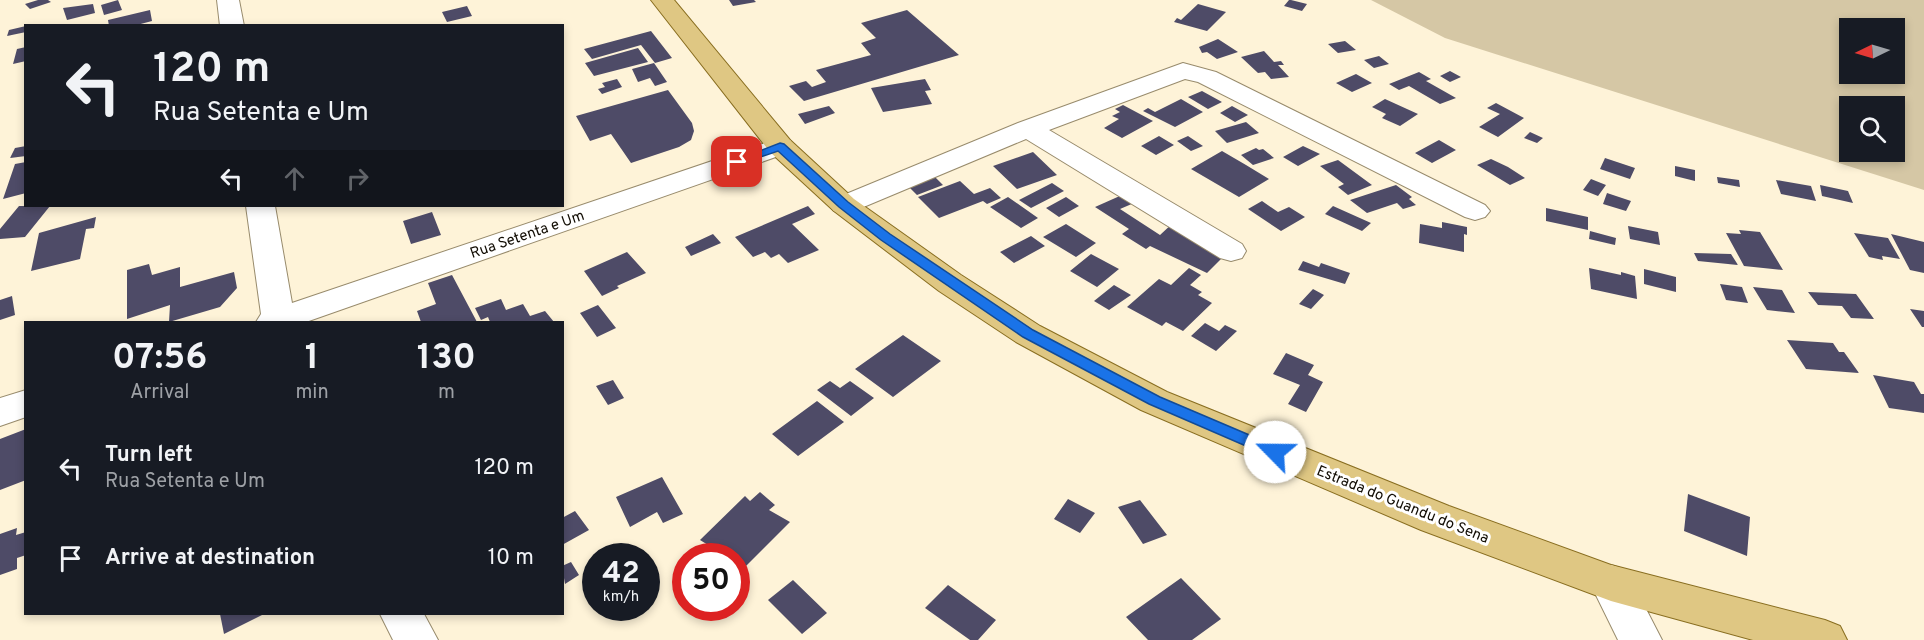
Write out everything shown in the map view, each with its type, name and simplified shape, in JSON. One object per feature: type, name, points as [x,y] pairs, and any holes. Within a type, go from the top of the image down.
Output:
[{"type":"main road","name":"Estrada do Guandu do Sena","points":[[662,0],[780,146],[844,205],[950,283],[1028,334],[1155,400],[1435,518],[1611,583],[1825,640]]},
{"type":"street","points":[[228,0],[232,24]]},
{"type":"street","points":[[844,205],[1028,129],[1171,74],[1190,71],[1207,77],[1475,211]]},
{"type":"street","points":[[1028,129],[1231,251]]},
{"type":"street","name":"Rua Setenta e Um","points":[[280,321],[780,146]]},
{"type":"street","points":[[260,207],[277,321]]},
{"type":"street","points":[[0,412],[24,404]]},
{"type":"street","points":[[1611,583],[1640,640]]},
{"type":"street","points":[[402,615],[416,640]]},
{"type":"shaded area","points":[[1371,0],[1924,0],[1924,190],[1445,38]]},
{"type":"building","points":[[38,0],[51,2],[30,9],[25,4]]},
{"type":"building","points":[[118,0],[122,10],[104,15],[101,5]]},
{"type":"building","points":[[729,0],[754,0],[756,2],[733,6]]},
{"type":"building","points":[[1289,0],[1307,4],[1302,11],[1284,6]]},
{"type":"building","points":[[93,4],[95,13],[67,20],[63,8]]},
{"type":"building","points":[[1198,4],[1226,12],[1207,31],[1174,22],[1177,18],[1181,20]]},
{"type":"building","points":[[467,6],[472,16],[447,22],[442,12]]},
{"type":"building","points":[[150,10],[152,21],[141,24],[109,24],[108,20]]},
{"type":"building","points":[[907,10],[959,55],[804,101],[789,86],[806,81],[812,87],[826,82],[816,70],[871,55],[861,43],[876,38],[861,23]]},
{"type":"building","points":[[24,26],[24,32],[7,36],[9,30]]},
{"type":"building","points":[[651,31],[672,58],[655,63],[641,45],[592,59],[584,49]]},
{"type":"building","points":[[1218,39],[1238,52],[1217,59],[1207,52],[1202,53],[1199,47]]},
{"type":"building","points":[[1345,41],[1356,50],[1338,53],[1328,44]]},
{"type":"building","points":[[24,47],[24,61],[13,64],[17,49]]},
{"type":"building","points":[[638,48],[648,62],[594,76],[585,63]]},
{"type":"building","points":[[1264,51],[1274,62],[1281,61],[1284,65],[1278,65],[1289,77],[1271,79],[1265,72],[1258,73],[1241,57]]},
{"type":"building","points":[[1379,56],[1389,64],[1374,68],[1364,60]]},
{"type":"building","points":[[654,63],[667,82],[655,86],[650,78],[638,82],[632,69]]},
{"type":"building","points":[[1450,71],[1461,77],[1450,82],[1440,76]]},
{"type":"building","points":[[1419,72],[1431,79],[1426,81],[1456,98],[1440,104],[1409,86],[1399,90],[1389,84]]},
{"type":"building","points":[[1356,74],[1372,83],[1352,92],[1336,83]]},
{"type":"building","points":[[617,79],[622,87],[602,94],[598,89],[605,87],[602,83]]},
{"type":"building","points":[[925,79],[931,90],[925,91],[932,104],[883,112],[871,88]]},
{"type":"building","points":[[668,90],[692,123],[694,131],[691,140],[679,147],[631,163],[611,134],[590,141],[576,116]]},
{"type":"building","points":[[1202,91],[1222,102],[1208,109],[1188,97]]},
{"type":"building","points":[[1181,99],[1203,112],[1175,127],[1143,111],[1148,108],[1155,112]]},
{"type":"building","points":[[1385,99],[1418,114],[1400,126],[1382,118],[1386,114],[1372,107]]},
{"type":"building","points":[[1496,103],[1524,118],[1498,137],[1479,127],[1500,114],[1487,108]]},
{"type":"building","points":[[1123,105],[1153,121],[1122,138],[1104,128],[1119,119],[1112,116],[1120,112],[1115,109]]},
{"type":"building","points":[[829,106],[835,113],[805,124],[798,114]]},
{"type":"building","points":[[1232,106],[1248,115],[1235,122],[1220,113]]},
{"type":"building","points":[[1246,122],[1259,133],[1227,143],[1215,131]]},
{"type":"building","points":[[1530,132],[1543,138],[1537,143],[1524,138]]},
{"type":"building","points":[[1159,136],[1174,145],[1156,155],[1141,146]]},
{"type":"building","points":[[1188,136],[1203,146],[1191,151],[1177,141]]},
{"type":"building","points":[[1439,140],[1456,150],[1432,163],[1415,153]]},
{"type":"building","points":[[24,146],[24,156],[10,158],[15,148]]},
{"type":"building","points":[[1303,146],[1320,154],[1298,166],[1283,157]]},
{"type":"building","points":[[1256,148],[1263,149],[1274,158],[1253,165],[1241,155]]},
{"type":"building","points":[[1222,151],[1269,179],[1239,197],[1191,169]]},
{"type":"building","points":[[1033,152],[1057,175],[1017,189],[993,166]]},
{"type":"building","points":[[1605,158],[1635,168],[1630,179],[1600,169]]},
{"type":"building","points":[[1491,159],[1525,178],[1510,185],[1477,165]]},
{"type":"building","points":[[1338,160],[1372,185],[1348,195],[1338,187],[1344,184],[1320,166]]},
{"type":"building","points":[[24,162],[24,194],[3,199],[15,164]]},
{"type":"building","points":[[1675,166],[1695,170],[1695,181],[1675,176]]},
{"type":"building","points":[[932,174],[943,185],[917,195],[906,184]]},
{"type":"building","points":[[1717,177],[1739,180],[1740,187],[1718,183]]},
{"type":"building","points":[[1591,179],[1606,185],[1598,196],[1583,190]]},
{"type":"building","points":[[1776,180],[1811,186],[1816,201],[1781,194]]},
{"type":"building","points":[[960,181],[974,194],[990,188],[1001,198],[987,204],[983,201],[939,218],[918,197]]},
{"type":"building","points":[[1052,183],[1064,191],[1031,208],[1019,200]]},
{"type":"building","points":[[1396,185],[1412,197],[1409,199],[1416,205],[1403,209],[1397,203],[1367,213],[1350,200]]},
{"type":"building","points":[[1820,185],[1848,191],[1853,203],[1822,196]]},
{"type":"building","points":[[1607,193],[1631,201],[1626,211],[1603,204]]},
{"type":"building","points":[[1122,195],[1134,203],[1120,209],[1160,235],[1174,222],[1228,252],[1207,273],[1150,246],[1146,249],[1122,234],[1129,229],[1095,207]]},
{"type":"building","points":[[1008,197],[1038,218],[1021,228],[990,207]]},
{"type":"building","points":[[1066,197],[1079,206],[1059,217],[1046,208]]},
{"type":"building","points":[[1262,201],[1278,212],[1289,207],[1305,217],[1281,231],[1248,209]]},
{"type":"building","points":[[19,206],[49,207],[25,237],[0,239],[0,229]]},
{"type":"building","points":[[808,206],[815,214],[792,224],[819,250],[788,263],[779,254],[771,258],[765,252],[753,257],[735,237]]},
{"type":"building","points":[[1333,206],[1371,223],[1362,231],[1325,214]]},
{"type":"building","points":[[1546,208],[1588,217],[1588,230],[1546,221]]},
{"type":"building","points":[[432,212],[441,235],[411,244],[403,221]]},
{"type":"building","points":[[96,217],[94,228],[86,229],[80,259],[31,271],[39,233]]},
{"type":"building","points":[[1442,222],[1467,227],[1467,235],[1464,234],[1464,252],[1419,243],[1420,224],[1442,228]]},
{"type":"building","points":[[1066,224],[1096,243],[1076,257],[1043,237]]},
{"type":"building","points":[[1628,226],[1658,232],[1660,245],[1630,239]]},
{"type":"building","points":[[1739,230],[1760,232],[1783,270],[1744,266],[1726,233],[1741,234]]},
{"type":"building","points":[[1590,231],[1616,238],[1615,245],[1589,239]]},
{"type":"building","points":[[1854,233],[1888,238],[1900,259],[1882,256],[1883,260],[1869,257]]},
{"type":"building","points":[[713,234],[721,243],[691,256],[685,247]]},
{"type":"building","points":[[1891,234],[1924,242],[1924,273],[1910,270]]},
{"type":"building","points":[[1031,236],[1045,246],[1014,263],[1000,252]]},
{"type":"building","points":[[627,252],[646,273],[617,286],[619,288],[602,296],[584,271]]},
{"type":"building","points":[[1694,253],[1731,254],[1738,265],[1698,261]]},
{"type":"building","points":[[1091,254],[1119,269],[1097,287],[1070,271]]},
{"type":"building","points":[[1303,261],[1319,267],[1321,263],[1350,273],[1345,284],[1298,270]]},
{"type":"building","points":[[149,264],[152,275],[180,267],[180,287],[234,272],[237,288],[220,307],[172,321],[169,321],[170,305],[127,319],[127,270]]},
{"type":"building","points":[[1189,268],[1201,275],[1190,285],[1202,292],[1198,295],[1212,303],[1183,331],[1166,322],[1162,326],[1127,307],[1159,279],[1171,285]]},
{"type":"building","points":[[1589,268],[1635,276],[1637,299],[1591,289]]},
{"type":"building","points":[[1644,269],[1676,277],[1676,292],[1644,284]]},
{"type":"building","points":[[452,275],[476,321],[421,321],[417,311],[436,304],[428,283]]},
{"type":"building","points":[[1720,284],[1742,287],[1748,303],[1726,300]]},
{"type":"building","points":[[1114,285],[1131,295],[1109,310],[1094,301]]},
{"type":"building","points":[[1753,287],[1782,290],[1795,313],[1767,310]]},
{"type":"building","points":[[1313,289],[1324,295],[1311,309],[1299,304]]},
{"type":"building","points":[[1808,292],[1856,294],[1874,319],[1851,318],[1842,306],[1818,305]]},
{"type":"building","points":[[12,296],[15,315],[0,320],[0,300]]},
{"type":"building","points":[[501,299],[506,310],[523,304],[530,316],[545,311],[553,321],[490,321],[488,317],[481,320],[475,308]]},
{"type":"building","points":[[598,305],[616,328],[597,337],[580,313]]},
{"type":"building","points":[[1910,309],[1924,311],[1924,327],[1922,327]]},
{"type":"building","points":[[1205,323],[1219,331],[1225,325],[1237,331],[1216,351],[1191,336]]},
{"type":"building","points":[[903,335],[941,361],[893,397],[855,369]]},
{"type":"building","points":[[1787,340],[1833,343],[1839,352],[1844,352],[1859,373],[1806,369]]},
{"type":"building","points":[[1286,353],[1314,365],[1308,375],[1323,382],[1306,412],[1288,404],[1300,385],[1273,374]]},
{"type":"building","points":[[1873,375],[1914,382],[1921,394],[1924,394],[1924,413],[1889,408]]},
{"type":"building","points":[[613,380],[624,398],[608,405],[596,386]]},
{"type":"building","points":[[830,381],[840,388],[850,381],[874,398],[851,416],[817,390]]},
{"type":"building","points":[[817,401],[844,422],[798,456],[772,434]]},
{"type":"building","points":[[24,430],[24,481],[0,490],[0,439]]},
{"type":"building","points":[[662,477],[683,514],[663,523],[657,512],[630,527],[616,497]]},
{"type":"building","points":[[760,492],[775,505],[769,510],[790,522],[750,562],[750,543],[705,543],[700,540],[745,496],[750,501]]},
{"type":"building","points":[[1688,494],[1750,517],[1747,556],[1684,531]]},
{"type":"building","points":[[1068,499],[1095,513],[1080,533],[1054,519]]},
{"type":"building","points":[[1140,500],[1167,535],[1143,544],[1118,507]]},
{"type":"building","points":[[575,511],[589,530],[564,544],[564,517]]},
{"type":"building","points":[[17,528],[16,535],[24,533],[24,556],[17,558],[17,569],[0,575],[0,534]]},
{"type":"building","points":[[571,562],[579,575],[565,584],[564,578],[564,565]]},
{"type":"building","points":[[1181,578],[1221,619],[1192,640],[1148,640],[1126,617]]},
{"type":"building","points":[[793,580],[827,613],[802,634],[768,600]]},
{"type":"building","points":[[948,585],[996,620],[978,640],[970,640],[925,608]]},
{"type":"building","points":[[220,615],[262,615],[224,634]]},
{"type":"route","points":[[737,162],[780,146],[844,205],[885,237],[1028,334],[1155,400],[1275,452]]}]
